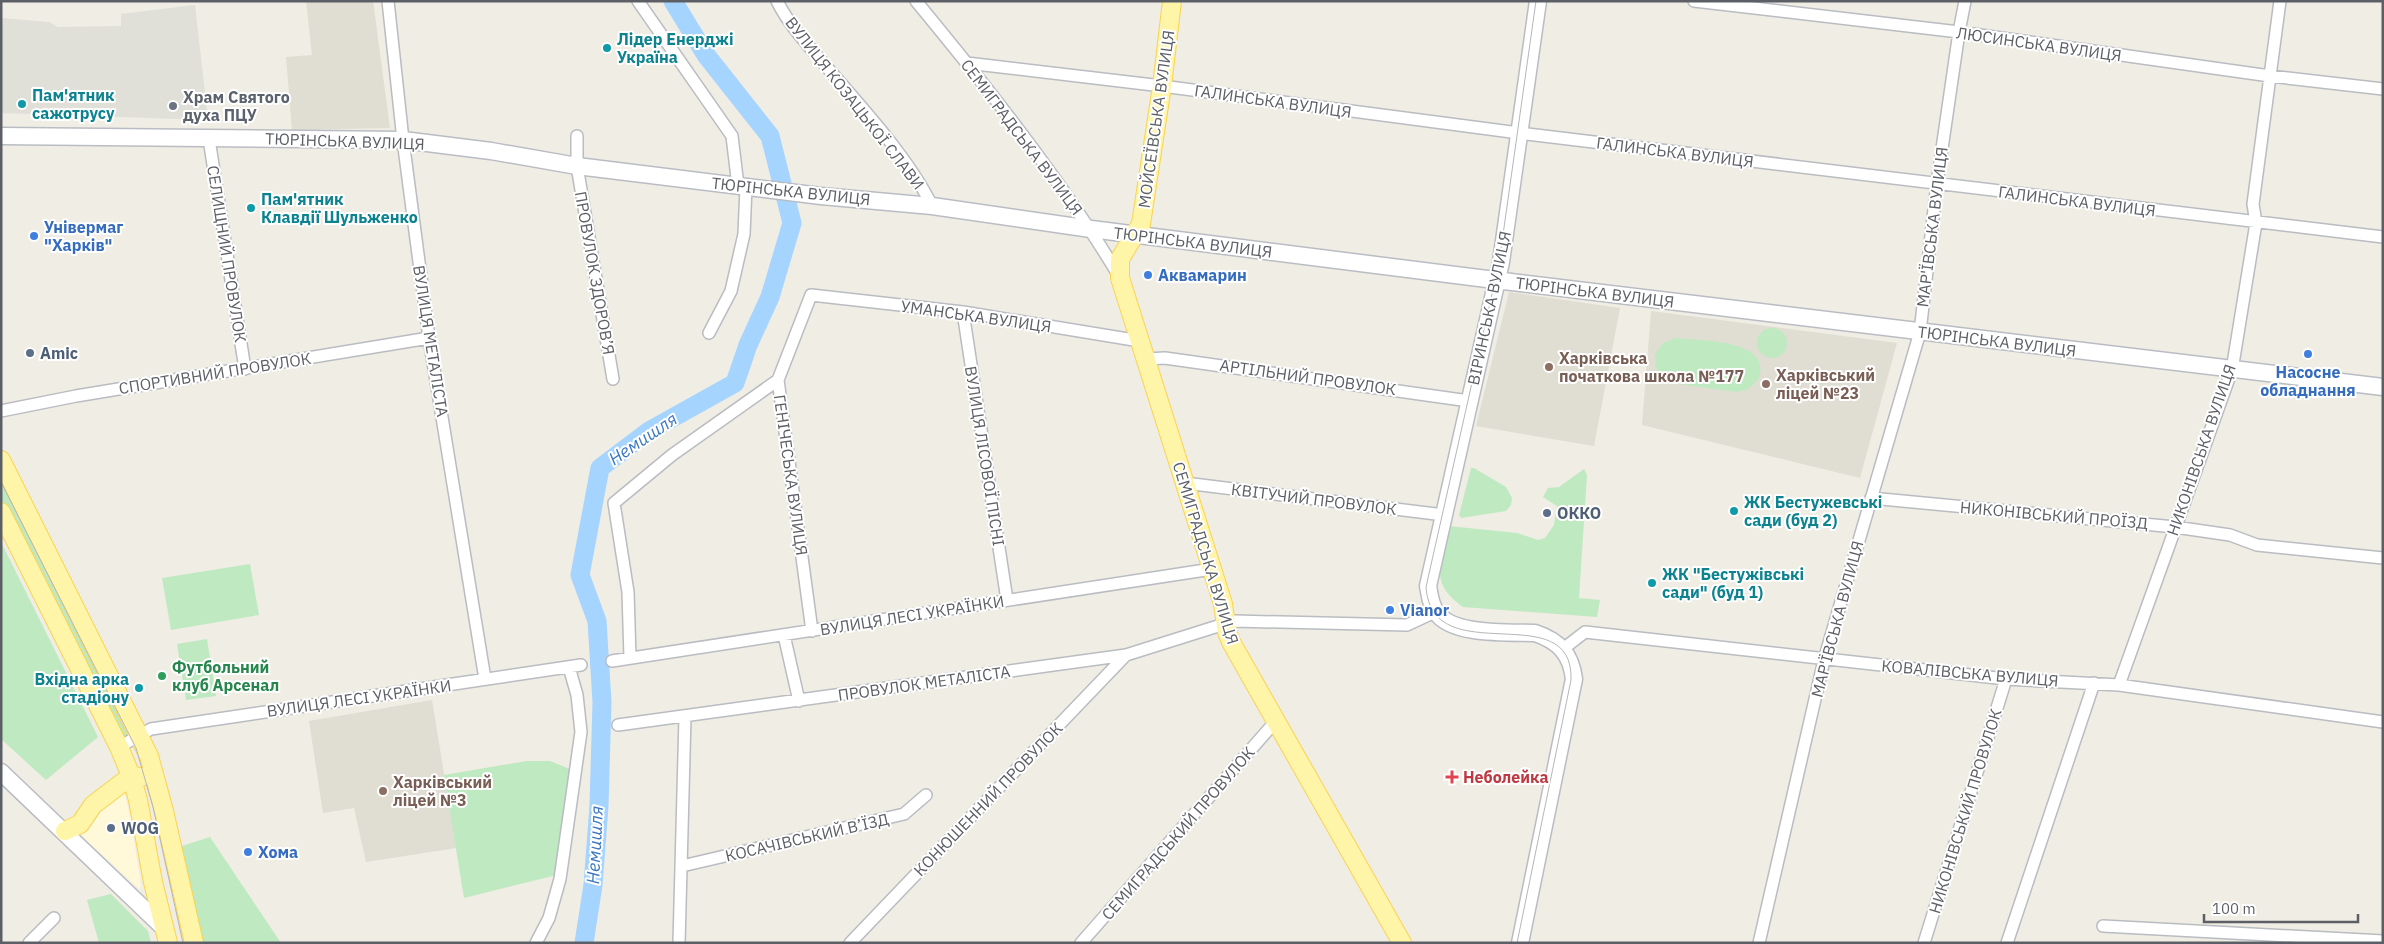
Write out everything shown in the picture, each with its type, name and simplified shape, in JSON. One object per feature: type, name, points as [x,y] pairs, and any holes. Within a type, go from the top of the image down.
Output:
[{"type":"main road","name":"МОЙСЕЇВСЬКА ВУЛИЦЯ","points":[[1134,234],[1141,224],[1162,86],[1172,1]]},
{"type":"main road","name":"ВІРИНСЬКА ВУЛИЦЯ","points":[[1436,612],[1431,601],[1428,586],[1497,280],[1538,1]]},
{"type":"main road","name":"ТЮРІНСЬКА ВУЛИЦЯ","points":[[1,136],[402,140],[491,151],[577,166],[821,196],[932,206],[1091,229],[1497,280],[2383,387]]},
{"type":"main road","name":"СЕМИГРАДСЬКА ВУЛИЦЯ","points":[[1134,234],[1120,258],[1120,278],[1223,604],[1231,642],[1402,943]]},
{"type":"main road","points":[[1,460],[148,756],[158,790],[194,943]]},
{"type":"main road","points":[[1,512],[119,747],[131,776],[166,936]]},
{"type":"main road","points":[[1436,612],[1445,621],[1458,628],[1536,634],[1550,639],[1563,649],[1571,665],[1574,679],[1520,943]]},
{"type":"main road","points":[[1,772],[65,831],[166,936],[178,943]]},
{"type":"main road","points":[[65,831],[80,824],[93,805],[131,776],[137,775],[142,777],[158,790]]},
{"type":"street","name":"ВУЛИЦЯ МЕТАЛІСТА","points":[[388,1],[402,140],[429,338],[485,679]]},
{"type":"street","points":[[638,1],[732,136],[747,187],[744,234],[731,291],[709,333]]},
{"type":"street","name":"ВУЛИЦЯ КОЗАЦЬКОЇ СЛАВИ","points":[[777,1],[811,49],[866,112],[917,179],[932,206]]},
{"type":"street","name":"СЕМИГРАДСЬКА ВУЛИЦЯ","points":[[916,1],[967,63],[1091,229],[1120,278]]},
{"type":"street","name":"ЛЮСИНСЬКА ВУЛИЦЯ","points":[[1694,1],[1959,32],[2270,76],[2383,89]]},
{"type":"street","name":"МАР'ЇВСЬКА ВУЛИЦЯ","points":[[1760,943],[1824,660],[1920,332],[1936,183],[1959,32],[1966,1]]},
{"type":"street","name":"НИКОНІВСЬКА ВУЛИЦЯ","points":[[2118,685],[2232,370],[2256,223],[2253,204],[2280,1]]},
{"type":"street","name":"ГАЛИНСЬКА ВУЛИЦЯ","points":[[967,63],[1162,86],[1519,133],[2383,237]]},
{"type":"street","name":"ПРОВУЛОК ЗДОРОВ’Я","points":[[577,136],[577,166],[613,379]]},
{"type":"street","name":"СЕЛИЩНИЙ ПРОВУЛОК","points":[[209,139],[244,369]]},
{"type":"street","name":"УМАНСЬКА ВУЛИЦЯ","points":[[811,295],[963,312],[1140,341]]},
{"type":"street","name":"ГЕНІЧЕСЬКА ВУЛИЦЯ","points":[[811,295],[778,380],[812,631]]},
{"type":"street","name":"ВУЛИЦЯ ЛІСОВОЇ ПІСНІ","points":[[963,312],[1008,600]]},
{"type":"street","name":"СПОРТИВНИЙ ПРОВУЛОК","points":[[1,410],[429,338]]},
{"type":"street","name":"АРТІЛЬНИЙ ПРОВУЛОК","points":[[1147,359],[1165,358],[1470,401]]},
{"type":"street","points":[[630,658],[628,592],[614,504],[672,455],[778,380]]},
{"type":"street","name":"КВІТУЧИЙ ПРОВУЛОК","points":[[1185,483],[1444,515]]},
{"type":"street","name":"НИКОНІВСЬКИЙ ПРОЇЗД","points":[[1872,498],[2175,527],[2230,535],[2257,545],[2383,558]]},
{"type":"street","name":"ВУЛИЦЯ ЛЕСІ УКРАЇНКИ","points":[[612,660],[1212,569]]},
{"type":"street","points":[[1226,623],[1240,621],[1407,625],[1436,612]]},
{"type":"street","name":"ПРОВУЛОК МЕТАЛІСТА","points":[[618,725],[1126,655],[1226,623]]},
{"type":"street","name":"КОВАЛІВСЬКА ВУЛИЦЯ","points":[[1563,649],[1585,632],[2006,679],[2118,685],[2383,722]]},
{"type":"street","points":[[784,635],[799,701]]},
{"type":"street","name":"КОНЮШЕННИЙ ПРОВУЛОК","points":[[850,943],[1126,655]]},
{"type":"street","name":"ВУЛИЦЯ ЛЕСІ УКРАЇНКИ","points":[[119,747],[151,728],[575,666],[581,732],[560,879],[549,918],[536,943]]},
{"type":"street","name":"НИКОНІВСЬКИЙ ПРОВУЛОК","points":[[1924,943],[2006,679]]},
{"type":"street","points":[[2007,943],[2094,683]]},
{"type":"street","points":[[680,943],[685,717]]},
{"type":"street","name":"СЕМИГРАДСЬКИЙ ПРОВУЛОК","points":[[1081,943],[1275,722]]},
{"type":"street","name":"КОСАЧІВСЬКИЙ В’ЇЗД","points":[[682,866],[904,814],[926,796]]},
{"type":"street","points":[[30,943],[54,918]]},
{"type":"street","points":[[2103,926],[2383,941]]},
{"type":"shaded area","points":[[306,1],[373,1],[390,128],[292,130],[286,57],[312,55]]},
{"type":"shaded area","points":[[195,5],[208,120],[1,113],[1,18],[49,22],[58,27],[121,26],[121,14]]},
{"type":"shaded area","name":"Харківська початкова школа №177","points":[[1509,292],[1620,308],[1594,446],[1476,426]]},
{"type":"shaded area","name":"Харківський ліцей №23","points":[[1651,311],[1897,343],[1860,478],[1642,425]]},
{"type":"shaded area","name":"Харківський ліцей №3","points":[[432,700],[456,848],[366,862],[354,808],[323,813],[309,721]]},
{"type":"shaded area","points":[[124,790],[131,820],[141,885],[140,890],[80,834],[90,817]]},
{"type":"green space","points":[[1772,328],[1783,332],[1787,343],[1783,354],[1772,358],[1761,354],[1757,343],[1761,332]]},
{"type":"green space","points":[[1676,338],[1717,342],[1746,349],[1756,357],[1760,367],[1758,380],[1747,390],[1736,392],[1671,383],[1663,378],[1656,368],[1655,354],[1663,343]]},
{"type":"green space","points":[[1471,468],[1506,487],[1512,498],[1511,505],[1506,511],[1461,518],[1459,515]]},
{"type":"green space","points":[[1584,469],[1587,475],[1579,598],[1600,600],[1597,617],[1463,607],[1452,598],[1441,580],[1440,571],[1440,561],[1448,526],[1517,533],[1538,540],[1545,538],[1554,525],[1557,506],[1543,497],[1548,488],[1559,487]]},
{"type":"green space","points":[[1,473],[132,733],[123,738],[1,501]]},
{"type":"green space","points":[[1,542],[98,737],[46,780],[1,739]]},
{"type":"green space","points":[[250,564],[259,615],[171,630],[162,578]]},
{"type":"green space","points":[[207,639],[216,696],[186,700],[177,644]]},
{"type":"green space","points":[[527,761],[550,761],[575,771],[561,874],[464,898],[444,775]]},
{"type":"green space","points":[[210,837],[281,943],[202,943],[179,847]]},
{"type":"green space","points":[[111,894],[148,931],[151,943],[99,943],[87,900]]},
{"type":"waterway","name":"Немишля","points":[[584,943],[593,885],[599,806],[602,702],[597,621],[580,575],[600,468],[649,431],[735,383],[748,345],[770,297],[792,223],[770,136],[706,55],[673,1]]},
{"type":"tram line","points":[[1517,943],[1571,680],[1566,655],[1550,641],[1528,636],[1475,632],[1452,626],[1434,612],[1426,587],[1499,263],[1536,1]]},
{"type":"tram line","points":[[1,482],[136,748],[153,807],[183,943]]},
{"type":"place","name":"Лідер Енерджі Україна","points":[[607,48]]},
{"type":"place","name":"Пам'ятник сажотрусу","points":[[22,104]]},
{"type":"place","name":"Храм Святого духа ПЦУ","points":[[173,106]]},
{"type":"place","name":"Пам'ятник Клавдії Шульженко","points":[[251,208]]},
{"type":"place","name":"Універмаг \"Харків\"","points":[[34,236]]},
{"type":"place","name":"Аквамарин","points":[[1148,275]]},
{"type":"place","name":"Amic","points":[[30,353]]},
{"type":"place","name":"Насосне обладнання","points":[[2308,354]]},
{"type":"place","name":"Харківська початкова школа №177","points":[[1549,367]]},
{"type":"place","name":"Харківський ліцей №23","points":[[1766,384]]},
{"type":"place","name":"ЖК Бестужевські сади (буд 2)","points":[[1734,511]]},
{"type":"place","name":"ОККО","points":[[1547,513]]},
{"type":"place","name":"ЖК \"Бестужівські сади\" (буд 1)","points":[[1652,583]]},
{"type":"place","name":"Vianor","points":[[1390,610]]},
{"type":"place","name":"Футбольний клуб Арсенал","points":[[162,676]]},
{"type":"place","name":"Вхідна арка стадіону","points":[[139,688]]},
{"type":"place","name":"Неболейка","points":[[1452,777]]},
{"type":"place","name":"Харківський ліцей №3","points":[[383,791]]},
{"type":"place","name":"WOG","points":[[111,828]]},
{"type":"place","name":"Хома","points":[[248,852]]}]
